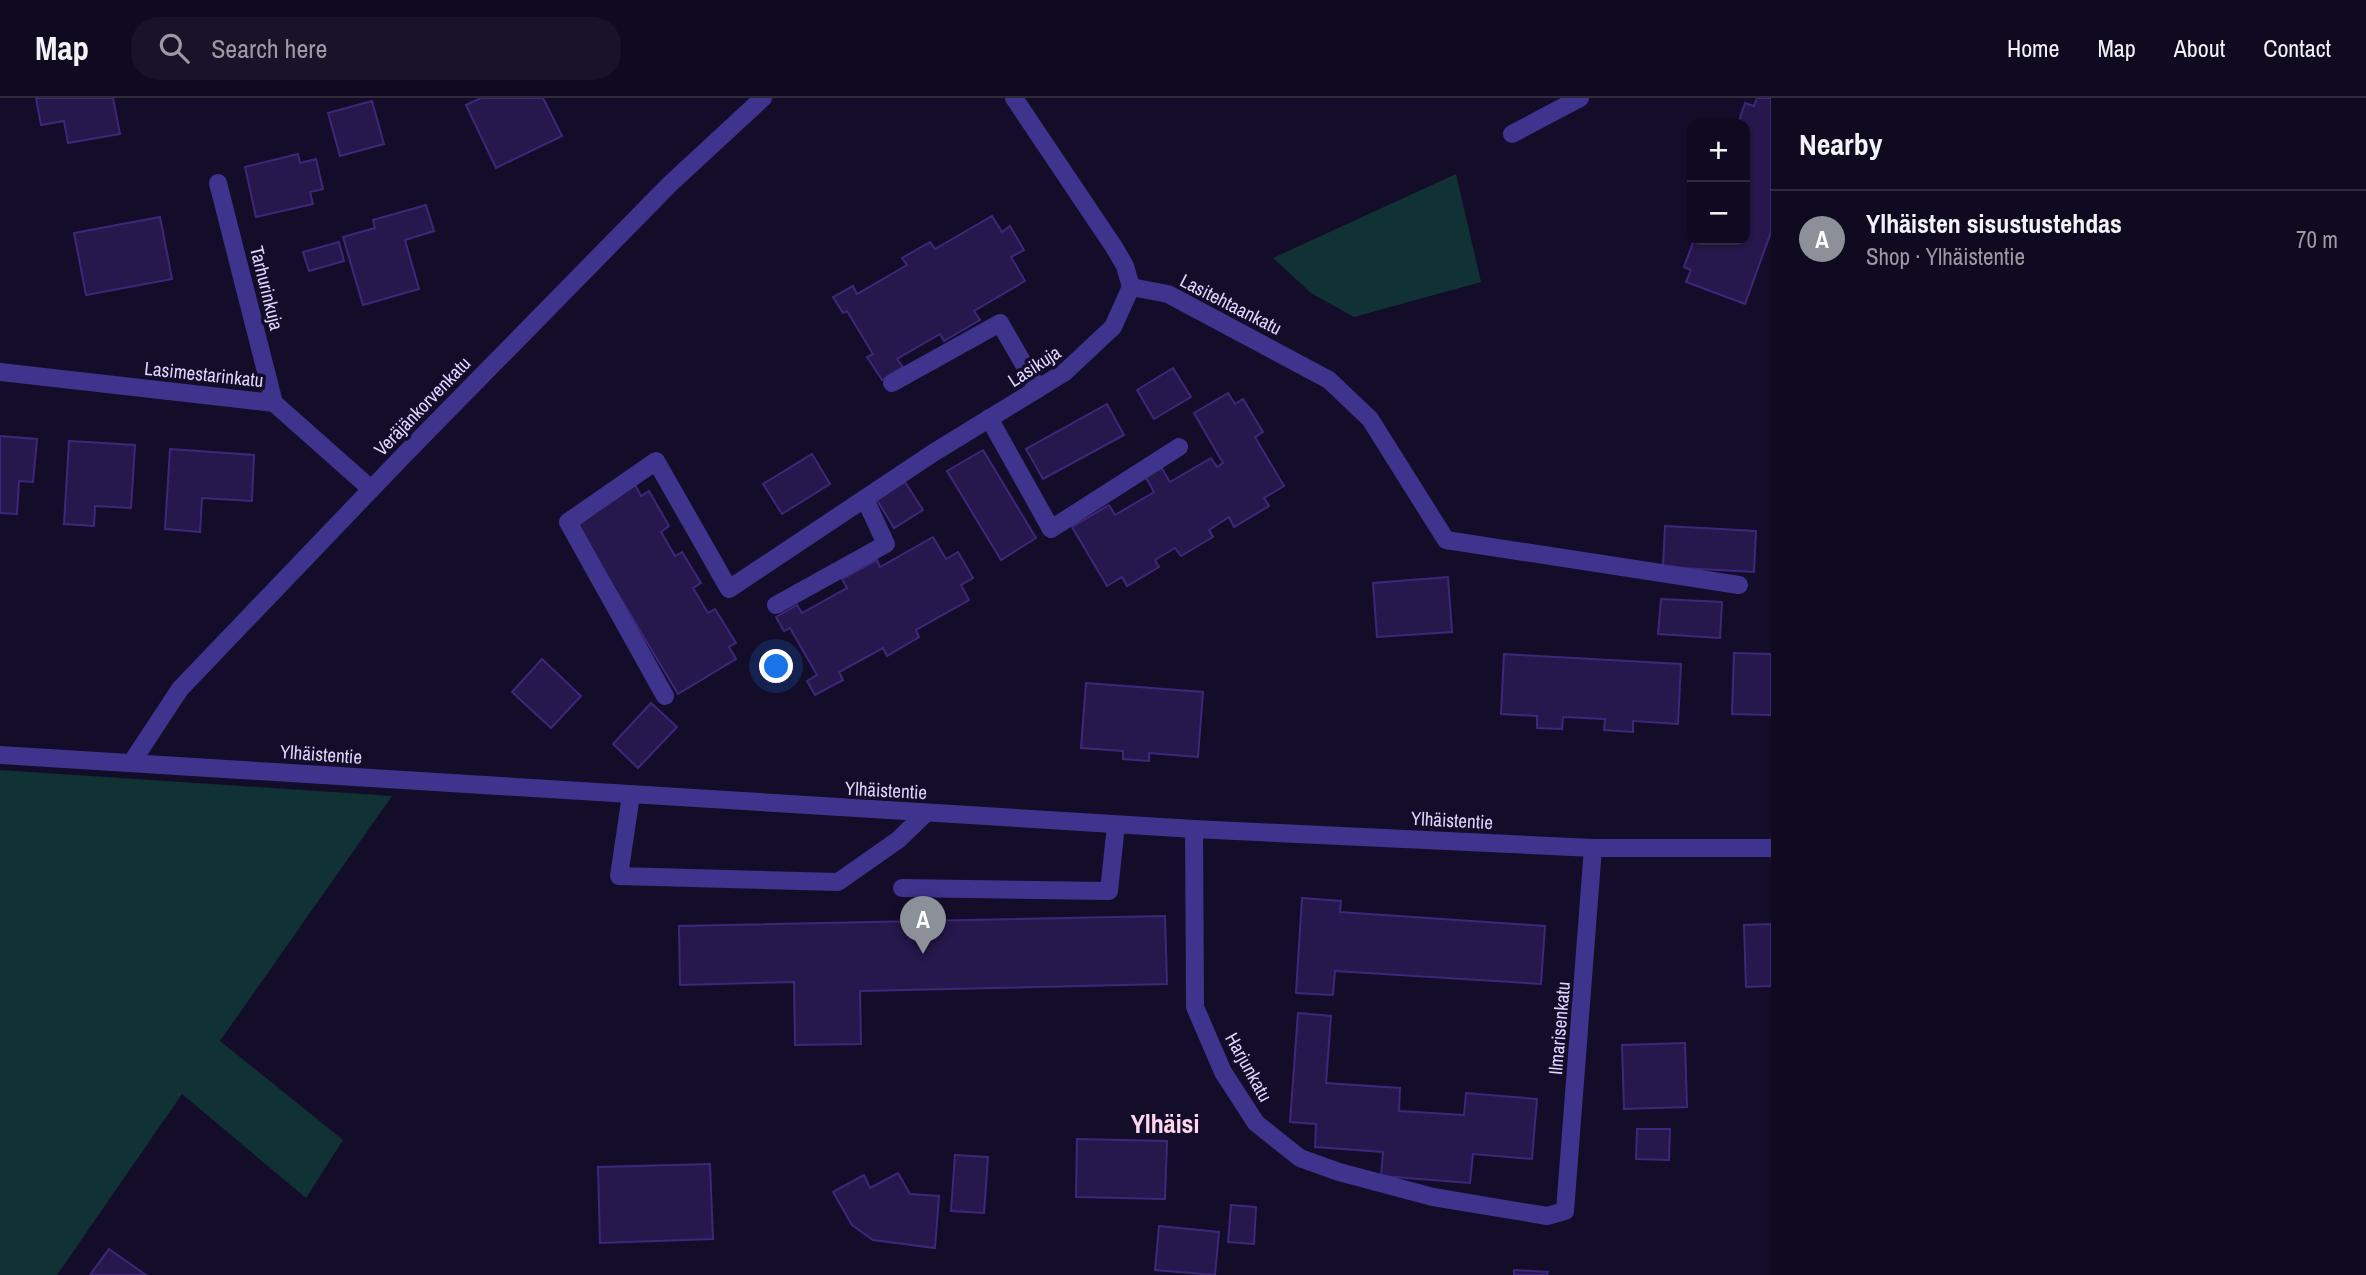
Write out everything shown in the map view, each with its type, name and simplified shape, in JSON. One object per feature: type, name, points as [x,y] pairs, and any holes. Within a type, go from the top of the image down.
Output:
[{"type":"street","name":"Veräjänkorvenkatu","points":[[132,762],[180,689],[371,489],[670,184],[763,98]]},
{"type":"street","points":[[1014,98],[1114,247],[1125,266],[1130,287]]},
{"type":"street","points":[[1512,134],[1580,98]]},
{"type":"street","name":"Tarhurinkuja","points":[[218,183],[274,403]]},
{"type":"street","name":"Lasikuja","points":[[665,696],[568,522],[656,461],[729,589],[933,453],[1065,372],[1100,342],[1124,308],[1130,287]]},
{"type":"street","name":"Lasitehtaankatu","points":[[1130,287],[1168,294],[1329,380],[1370,419],[1446,540],[1739,585]]},
{"type":"street","points":[[892,383],[1000,323],[1038,389]]},
{"type":"street","name":"Lasimestarinkatu","points":[[0,372],[274,403],[371,489]]},
{"type":"street","points":[[989,418],[1051,529],[1179,447]]},
{"type":"street","points":[[776,605],[886,544],[865,499]]},
{"type":"street","name":"Ylhäistentie","points":[[0,755],[1116,825],[1593,848],[1771,848]]},
{"type":"street","points":[[631,795],[619,876],[838,882],[898,840],[926,813]]},
{"type":"street","points":[[902,888],[1109,891],[1116,825]]},
{"type":"street","name":"Harjunkatu","points":[[1194,829],[1195,1007],[1223,1072],[1256,1123],[1300,1158],[1339,1172],[1458,1201],[1547,1216],[1565,1211]]},
{"type":"street","name":"Ilmarisenkatu","points":[[1565,1211],[1593,848]]},
{"type":"green space","points":[[1456,174],[1481,282],[1354,317],[1311,293],[1273,258]]},
{"type":"green space","points":[[0,770],[392,796],[220,1041],[343,1140],[306,1198],[182,1094],[57,1275],[0,1275]]},
{"type":"building","points":[[36,98],[113,98],[120,134],[68,143],[64,121],[41,125]]},
{"type":"building","points":[[481,98],[543,98],[562,136],[496,168],[466,105]]},
{"type":"building","points":[[1757,98],[1771,98],[1771,232],[1745,304],[1686,282],[1691,270],[1684,267],[1692,245],[1750,245],[1750,119],[1740,119],[1745,103],[1754,106]]},
{"type":"building","points":[[372,101],[384,144],[340,156],[328,113]]},
{"type":"building","points":[[298,154],[300,163],[316,159],[323,189],[310,192],[313,204],[256,217],[245,167]]},
{"type":"building","points":[[426,205],[434,231],[405,240],[419,289],[363,305],[343,237],[375,228],[373,220]]},
{"type":"building","points":[[992,216],[1002,232],[1010,226],[1024,250],[1011,257],[1025,281],[974,311],[980,320],[944,341],[940,334],[897,359],[903,367],[882,380],[867,357],[873,354],[847,311],[843,313],[833,297],[853,286],[857,294],[907,265],[902,258],[930,242],[935,249]]},
{"type":"building","points":[[160,217],[172,279],[86,295],[74,233]]},
{"type":"building","points":[[339,242],[344,261],[309,271],[303,252]]},
{"type":"building","points":[[1173,368],[1191,397],[1154,419],[1137,390]]},
{"type":"building","points":[[1228,393],[1235,404],[1243,399],[1263,432],[1255,437],[1284,486],[1264,498],[1269,506],[1234,527],[1229,517],[1209,530],[1213,537],[1181,556],[1175,548],[1155,560],[1159,567],[1127,586],[1122,577],[1107,586],[1072,527],[1109,505],[1115,515],[1154,492],[1145,476],[1161,467],[1170,482],[1211,458],[1217,467],[1223,463],[1194,413]]},
{"type":"building","points":[[1107,404],[1124,435],[1043,479],[1026,449]]},
{"type":"building","points":[[0,436],[37,439],[33,482],[19,481],[17,514],[0,513]]},
{"type":"building","points":[[69,441],[135,445],[131,508],[95,506],[94,526],[64,524]]},
{"type":"building","points":[[170,449],[254,455],[252,501],[202,498],[200,532],[165,529]]},
{"type":"building","points":[[983,450],[1036,538],[1001,560],[947,471]]},
{"type":"building","points":[[812,454],[830,484],[782,514],[763,484]]},
{"type":"building","points":[[905,482],[923,510],[894,528],[877,500]]},
{"type":"building","points":[[635,485],[641,496],[649,491],[669,526],[661,532],[675,556],[682,552],[701,583],[693,588],[708,613],[715,609],[736,643],[729,647],[736,659],[678,694],[574,521]]},
{"type":"building","points":[[1665,526],[1756,531],[1754,572],[1663,567]]},
{"type":"building","points":[[933,537],[946,559],[958,552],[973,578],[961,585],[969,600],[916,630],[919,637],[887,656],[883,648],[839,672],[843,680],[815,695],[807,681],[817,675],[790,628],[784,631],[776,617],[797,605],[802,613],[847,588],[842,579],[877,560],[880,567]]},
{"type":"building","points":[[1448,577],[1452,632],[1377,637],[1373,583]]},
{"type":"building","points":[[1661,599],[1722,602],[1720,638],[1658,634]]},
{"type":"building","points":[[1734,653],[1771,654],[1771,715],[1732,714]]},
{"type":"building","points":[[1504,654],[1681,664],[1678,724],[1633,721],[1633,732],[1604,730],[1605,719],[1563,717],[1562,729],[1537,728],[1537,716],[1501,714]]},
{"type":"building","points":[[542,659],[581,696],[551,728],[512,692]]},
{"type":"building","points":[[1086,683],[1203,692],[1198,757],[1149,753],[1149,761],[1123,759],[1123,751],[1081,748]]},
{"type":"building","points":[[651,703],[677,727],[638,768],[613,744]]},
{"type":"building","points":[[1302,898],[1341,901],[1340,912],[1545,926],[1541,984],[1335,971],[1333,995],[1296,993]]},
{"type":"building","points":[[1165,916],[1167,984],[860,991],[861,1044],[795,1045],[794,982],[680,985],[679,926]]},
{"type":"building","points":[[1771,924],[1771,986],[1746,987],[1744,925]]},
{"type":"building","points":[[1298,1013],[1331,1016],[1326,1083],[1400,1088],[1399,1111],[1464,1115],[1466,1093],[1537,1099],[1532,1159],[1473,1154],[1470,1183],[1381,1176],[1383,1152],[1315,1147],[1316,1124],[1290,1122]]},
{"type":"building","points":[[1685,1043],[1687,1107],[1624,1109],[1622,1045]]},
{"type":"building","points":[[1637,1129],[1670,1129],[1669,1160],[1636,1159]]},
{"type":"building","points":[[1077,1139],[1167,1141],[1165,1199],[1076,1197]]},
{"type":"building","points":[[955,1155],[988,1157],[984,1213],[951,1211]]},
{"type":"building","points":[[710,1164],[713,1239],[600,1243],[598,1167]]},
{"type":"building","points":[[898,1173],[910,1194],[939,1196],[935,1248],[873,1240],[852,1225],[833,1192],[864,1175],[870,1188]]},
{"type":"building","points":[[1231,1205],[1256,1207],[1254,1244],[1228,1242]]},
{"type":"building","points":[[1159,1226],[1219,1232],[1215,1275],[1155,1270]]},
{"type":"building","points":[[109,1249],[146,1275],[90,1275]]},
{"type":"building","points":[[1514,1270],[1548,1272],[1547,1275],[1514,1275]]},
{"type":"place","name":"Ylhäisten sisustustehdas","points":[[923,954]]},
{"type":"district","name":"Ylhäisi","points":[[1165,1123]]}]
